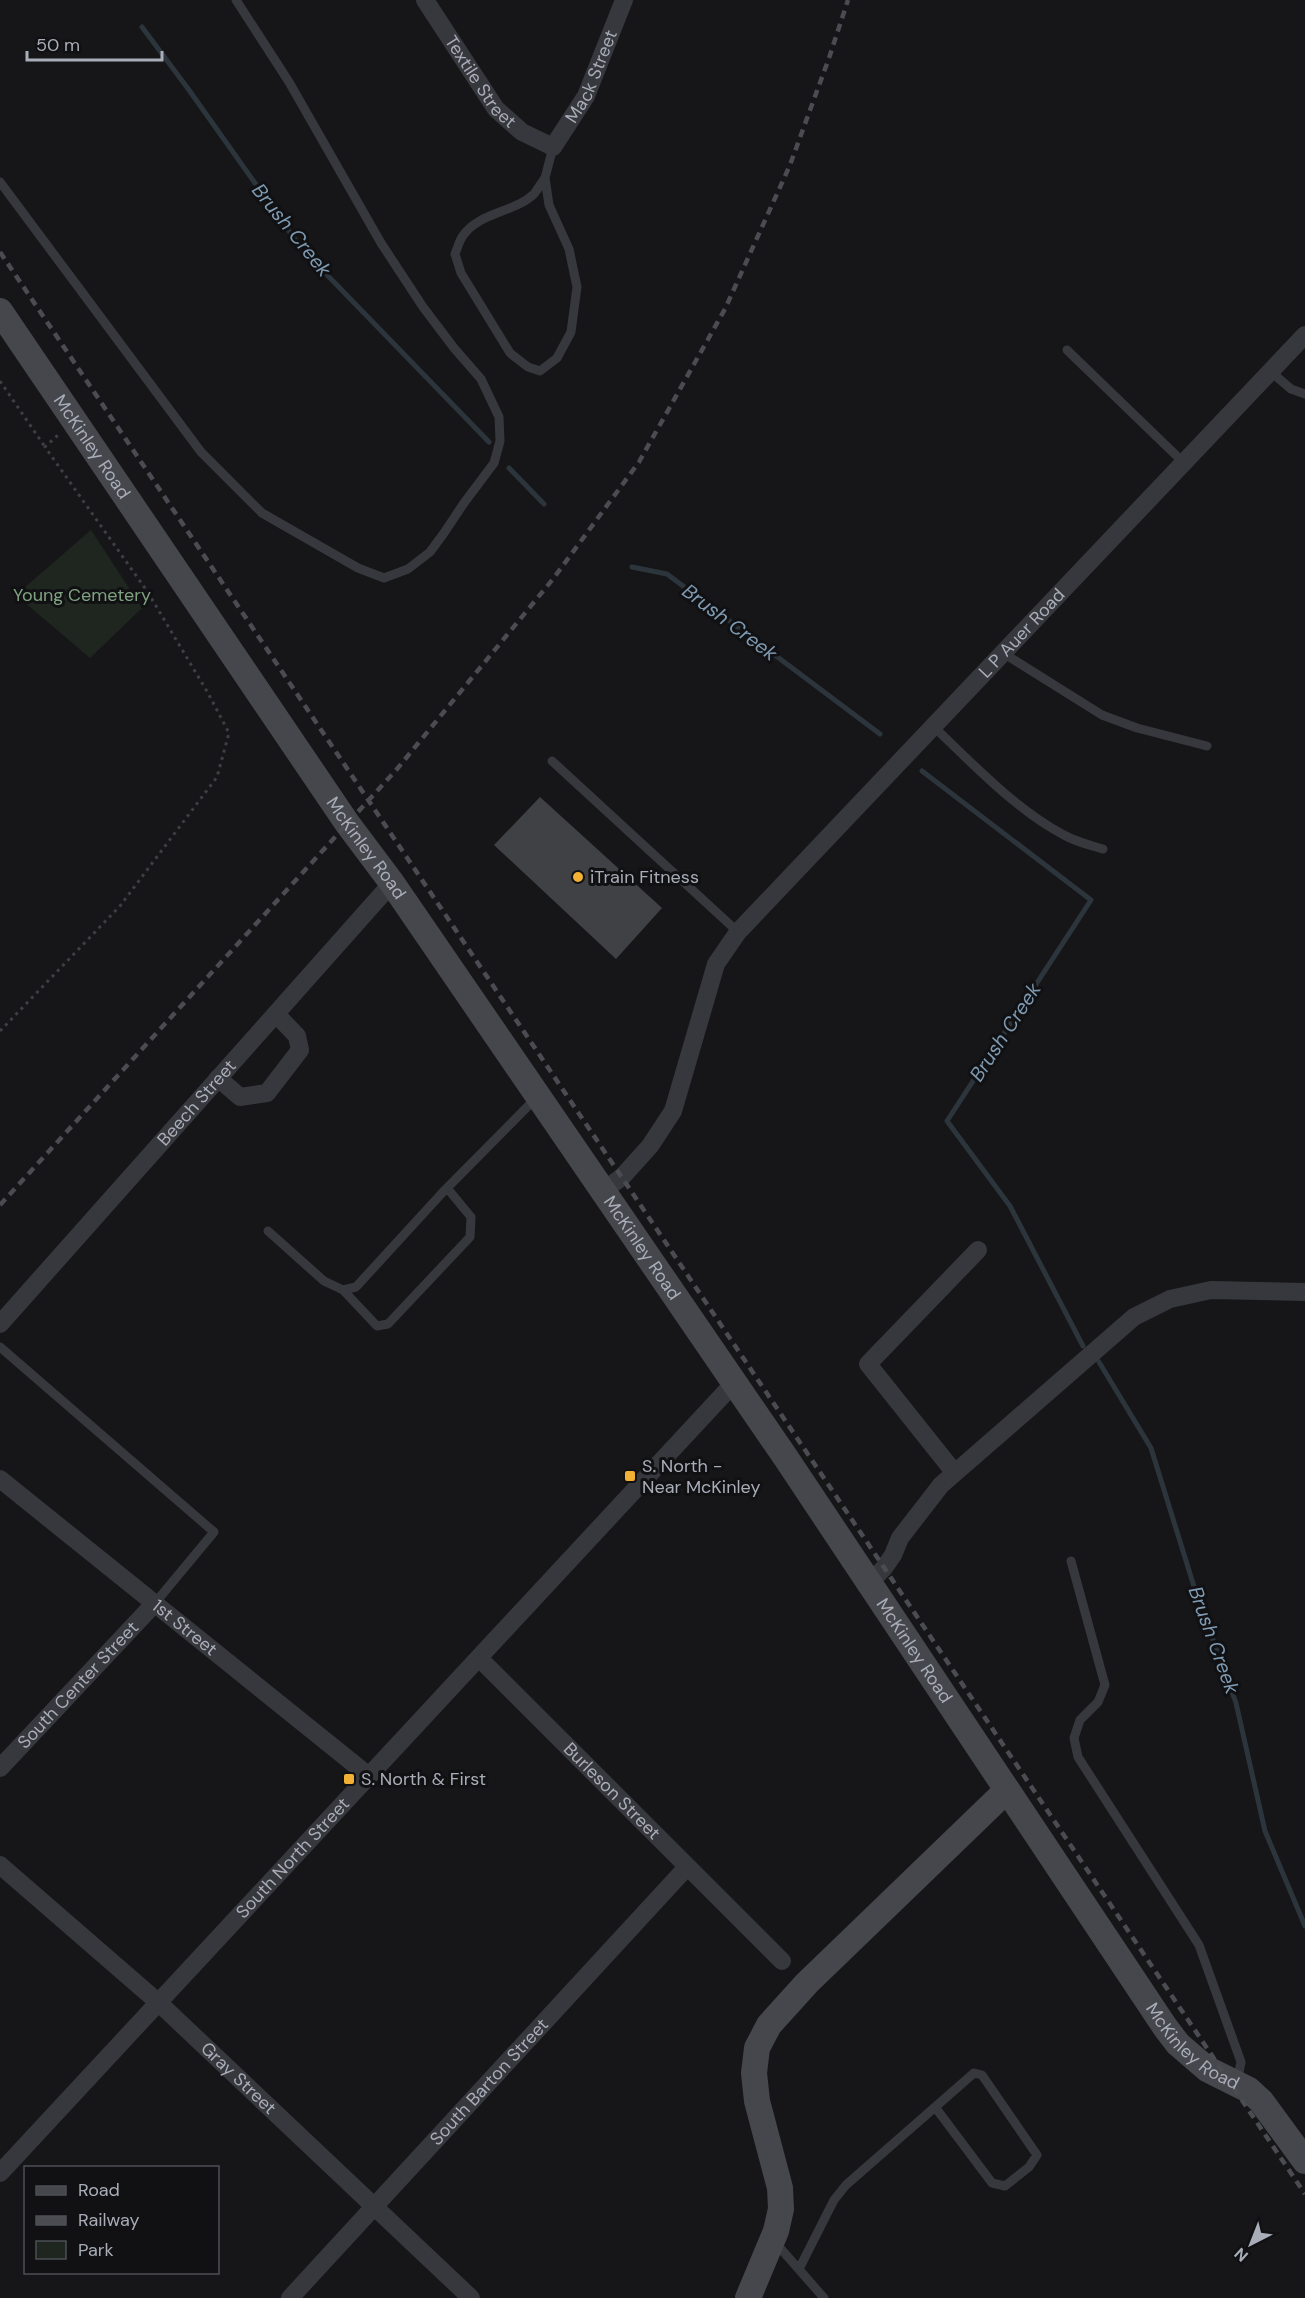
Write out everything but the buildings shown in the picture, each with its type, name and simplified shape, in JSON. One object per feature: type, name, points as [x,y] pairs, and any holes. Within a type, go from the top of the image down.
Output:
[{"type":"street","name":"Textile Street","points":[[425,0],[496,109],[522,132],[553,147]]},
{"type":"street","name":"Mack Street","points":[[553,147],[586,96],[624,0]]},
{"type":"street","name":"McKinley Road","points":[[0,311],[340,813],[392,883],[604,1190],[1178,2044],[1207,2069],[1250,2090],[1261,2101],[1305,2161]]},
{"type":"street","name":"L P Auer Road","points":[[604,1190],[622,1177],[650,1146],[673,1111],[716,964],[738,932],[1305,335]]},
{"type":"street","name":"Beech Street","points":[[0,1324],[392,883]]},
{"type":"street","points":[[218,1078],[240,1097],[267,1093],[300,1050],[297,1036],[276,1014]]},
{"type":"street","points":[[954,1473],[868,1364],[978,1250]]},
{"type":"street","points":[[869,1583],[884,1568],[893,1555],[900,1538],[920,1510],[954,1473],[1115,1332],[1143,1312],[1170,1299],[1211,1290],[1305,1292]]},
{"type":"street","name":"South North Street","points":[[0,2173],[734,1383]]},
{"type":"street","name":"1st Street","points":[[0,1479],[369,1776]]},
{"type":"street","name":"South Center Street","points":[[0,1768],[155,1603]]},
{"type":"street","name":"Burleson Street","points":[[480,1658],[782,1961]]},
{"type":"street","points":[[748,2298],[781,2210],[780,2188],[757,2102],[754,2073],[757,2048],[769,2025],[807,1983],[1007,1790]]},
{"type":"street","name":"Gray Street","points":[[0,1865],[159,2003],[471,2298]]},
{"type":"street","name":"South Barton Street","points":[[290,2298],[687,1867]]},
{"type":"lane","points":[[0,182],[201,452],[262,513],[358,568],[384,578],[408,568],[430,552],[494,463],[500,441],[499,417],[481,379],[423,307],[381,243],[289,82],[236,0]]},
{"type":"lane","points":[[545,178],[549,204],[569,249],[577,287],[571,332],[557,358],[540,371],[528,367],[510,353],[461,273],[455,254],[462,237],[472,226],[520,203],[535,193],[545,178],[553,147]]},
{"type":"lane","points":[[1067,350],[1183,462]]},
{"type":"lane","points":[[1270,371],[1291,389],[1305,394]]},
{"type":"lane","points":[[1003,653],[1101,714],[1137,728],[1207,746]]},
{"type":"lane","points":[[933,726],[978,768],[1039,819],[1065,836],[1103,849]]},
{"type":"lane","points":[[552,761],[738,932]]},
{"type":"lane","points":[[343,1290],[356,1287],[447,1188],[538,1096]]},
{"type":"lane","points":[[268,1231],[324,1281],[343,1290],[377,1326],[388,1324],[470,1237],[471,1217],[447,1188]]},
{"type":"lane","points":[[0,1347],[214,1532],[155,1603]]},
{"type":"lane","points":[[1071,1561],[1106,1685],[1098,1702],[1080,1720],[1074,1738],[1078,1757],[1199,1945],[1241,2062],[1237,2082]]},
{"type":"lane","points":[[799,2270],[834,2200],[846,2185],[935,2107],[974,2073],[982,2075],[1037,2155],[1029,2167],[1005,2186],[992,2183],[935,2107]]},
{"type":"lane","points":[[772,2238],[824,2298]]},
{"type":"path","points":[[0,381],[147,591],[208,693],[229,734],[217,777],[120,906],[0,1032]]},
{"type":"path","points":[[45,447],[74,420]]},
{"type":"green space","name":"Young Cemetery","points":[[91,530],[142,608],[90,658],[16,595]]},
{"type":"waterway","name":"Brush Creek","points":[[142,27],[301,248],[489,442]]},
{"type":"waterway","name":"Brush Creek","points":[[509,468],[544,504]]},
{"type":"waterway","name":"Brush Creek","points":[[632,567],[667,574],[880,734]]},
{"type":"waterway","name":"Brush Creek","points":[[922,771],[1091,900],[947,1121],[1010,1206],[1083,1346]]},
{"type":"waterway","name":"Brush Creek","points":[[1099,1362],[1151,1448],[1196,1593],[1236,1703],[1265,1831],[1305,1926]]},
{"type":"railway","points":[[0,1205],[397,769],[553,579],[639,462],[725,309],[790,165],[848,0]]},
{"type":"railway","points":[[0,252],[1305,2194]]},
{"type":"place","name":"iTrain Fitness","points":[[578,877]]},
{"type":"place","name":"S. North - Near McKinley","points":[[630,1476]]},
{"type":"place","name":"S. North & First","points":[[349,1779]]}]
